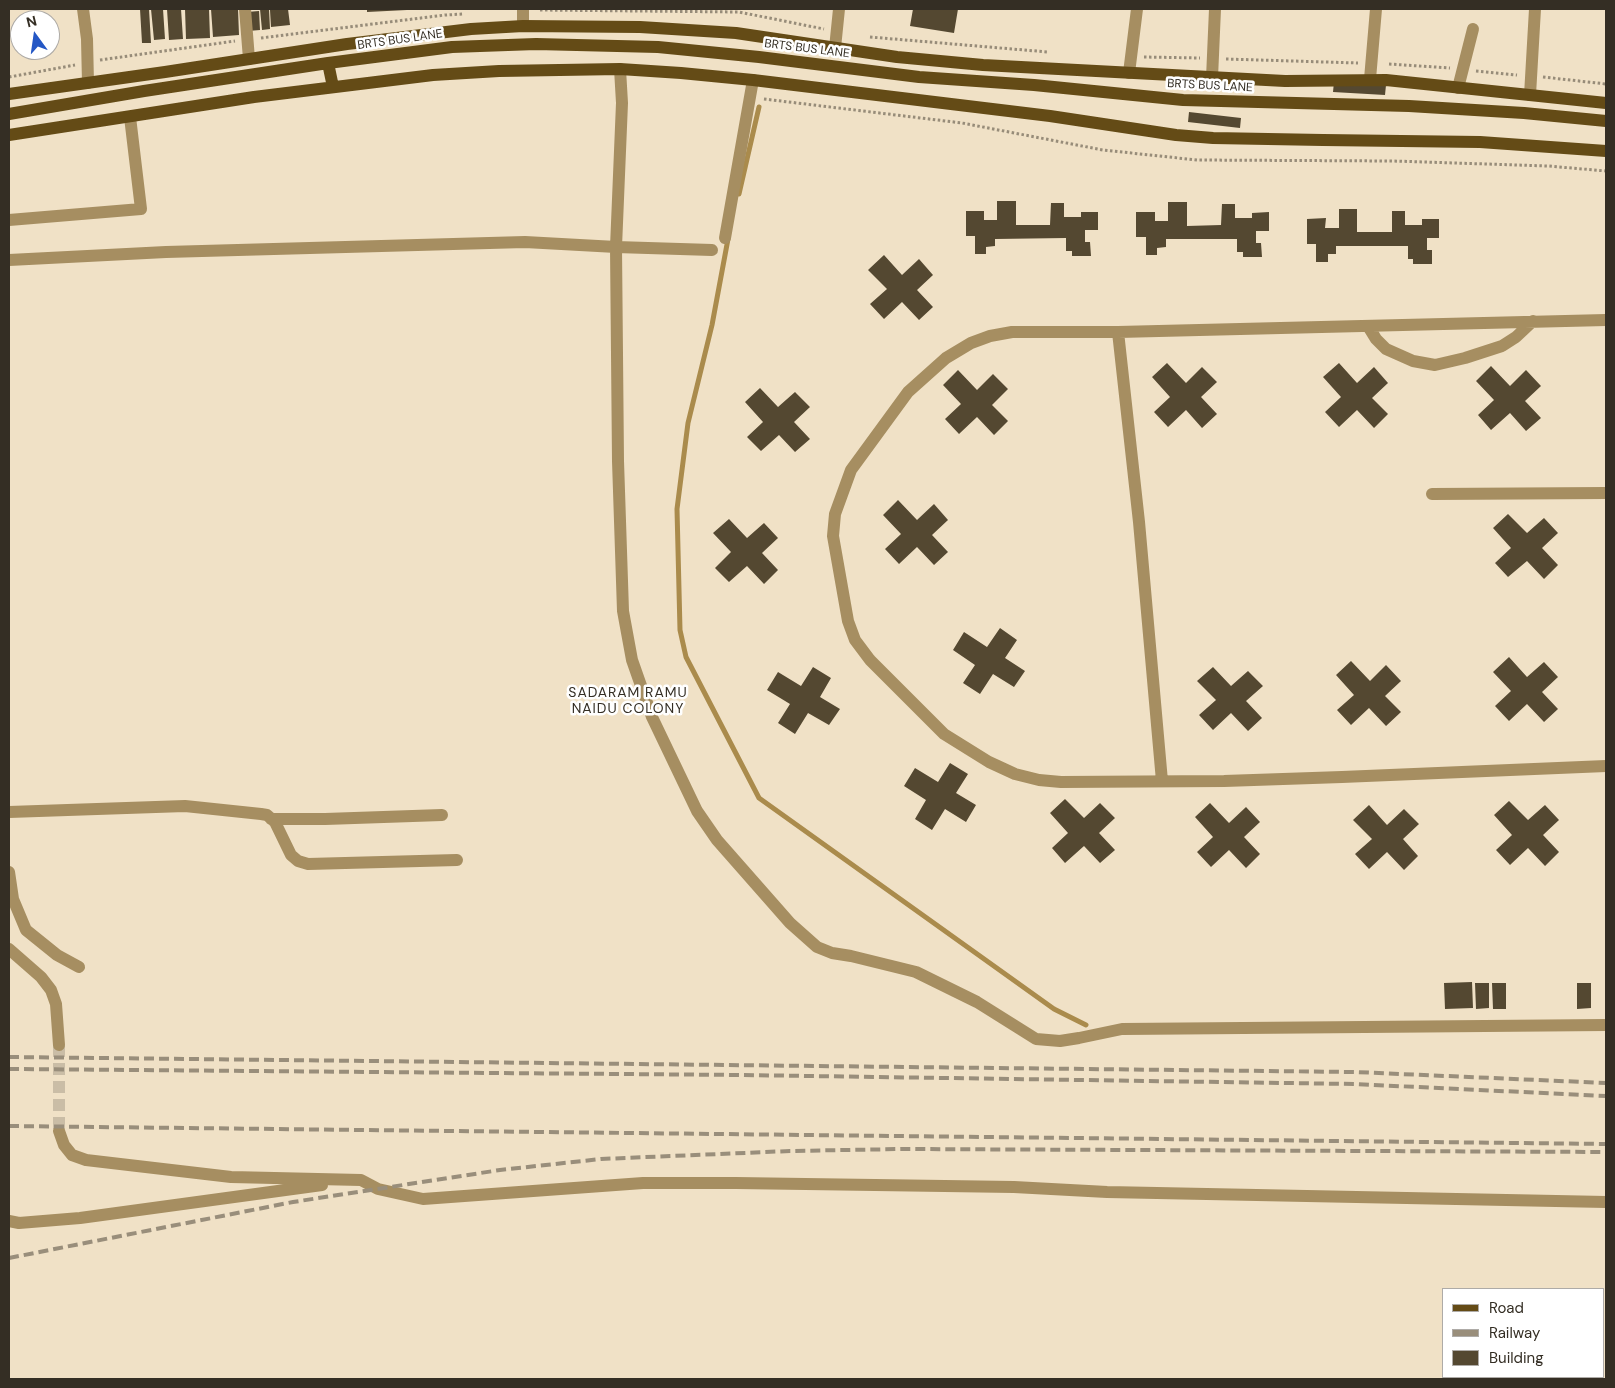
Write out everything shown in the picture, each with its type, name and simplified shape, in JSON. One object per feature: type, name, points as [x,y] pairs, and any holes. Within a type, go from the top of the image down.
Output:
[{"type":"main road","points":[[9,94],[346,44],[471,29],[523,26],[640,27],[736,33],[897,57],[984,65],[1284,81],[1370,80],[1606,103]]},
{"type":"main road","name":"BRTS BUS LANE","points":[[9,114],[328,63],[452,47],[536,44],[658,47],[759,57],[919,77],[1183,100],[1409,106],[1524,113],[1606,121]]},
{"type":"main road","points":[[328,63],[333,87]]},
{"type":"main road","points":[[9,135],[254,97],[433,75],[499,71],[620,70],[681,73],[753,80],[1050,116],[1176,135],[1213,138],[1480,142],[1606,151]]},
{"type":"street","points":[[83,9],[87,39],[88,83]]},
{"type":"street","points":[[245,9],[249,59]]},
{"type":"street","points":[[523,9],[523,26]]},
{"type":"street","points":[[834,48],[839,9]]},
{"type":"street","points":[[1129,73],[1137,9]]},
{"type":"street","points":[[1212,78],[1215,9]]},
{"type":"street","points":[[1370,80],[1376,9]]},
{"type":"street","points":[[1530,95],[1535,9]]},
{"type":"street","points":[[1458,88],[1474,29]]},
{"type":"street","points":[[620,70],[622,103],[616,247],[618,461],[623,610],[632,660],[652,717],[697,811],[717,840],[790,923],[817,946],[832,953],[916,972],[977,1002],[1036,1039],[1060,1041],[1122,1029],[1606,1025]]},
{"type":"street","points":[[725,238],[753,80]]},
{"type":"street","points":[[9,220],[142,209],[130,117]]},
{"type":"street","points":[[9,260],[166,252],[525,242],[712,250]]},
{"type":"street","points":[[1606,320],[1118,332],[1012,332],[990,336],[971,343],[946,358],[908,392],[851,470],[835,514],[833,536],[848,622],[855,640],[870,660],[944,734],[989,762],[1015,774],[1039,780],[1062,782],[1162,781],[1332,778],[1606,766]]},
{"type":"street","points":[[1368,326],[1376,339],[1386,349],[1413,361],[1435,365],[1502,346],[1533,322]]},
{"type":"street","points":[[1118,332],[1139,522],[1162,781]]},
{"type":"street","points":[[1432,494],[1606,493]]},
{"type":"street","points":[[9,812],[185,806],[261,814],[267,815],[275,822],[292,855],[298,862],[308,864],[457,860]]},
{"type":"street","points":[[271,819],[442,815]]},
{"type":"street","points":[[9,872],[13,899],[26,930],[57,955],[79,967]]},
{"type":"street","points":[[9,949],[41,977],[51,990],[56,1004],[59,1045]]},
{"type":"street","points":[[59,1131],[64,1145],[72,1155],[86,1160],[231,1177],[361,1180],[378,1189],[424,1199],[643,1183],[736,1183],[1014,1187],[1107,1192],[1606,1202]]},
{"type":"street","points":[[9,1221],[19,1223],[80,1218],[361,1180]]},
{"type":"path","points":[[750,97],[962,123],[1103,150],[1197,160],[1412,162],[1548,166],[1606,172]]},
{"type":"building","points":[[140,9],[149,9],[151,43],[142,43]]},
{"type":"building","points":[[151,9],[163,9],[165,39],[154,40]]},
{"type":"building","points":[[167,9],[181,9],[183,39],[169,40]]},
{"type":"building","points":[[185,9],[209,9],[210,38],[186,39]]},
{"type":"building","points":[[211,9],[238,9],[239,35],[213,37]]},
{"type":"building","points":[[260,9],[269,9],[270,29],[262,30]]},
{"type":"building","points":[[288,9],[290,25],[271,27],[270,10]]},
{"type":"building","points":[[367,9],[406,9],[407,10],[367,12]]},
{"type":"building","points":[[913,9],[958,9],[954,33],[910,26]]},
{"type":"building","points":[[259,11],[260,30],[248,31],[247,12]]},
{"type":"building","points":[[1334,82],[1386,85],[1385,95],[1333,92]]},
{"type":"building","points":[[1189,112],[1241,118],[1240,128],[1188,122]]},
{"type":"building","points":[[997,201],[1016,201],[1016,225],[1050,225],[1051,203],[1064,203],[1064,217],[1081,217],[1081,212],[1098,212],[1098,230],[1085,230],[1085,242],[1090,242],[1091,256],[1072,256],[1072,251],[1066,251],[1066,238],[995,239],[995,246],[986,247],[986,254],[975,254],[975,236],[966,236],[966,211],[984,211],[984,220],[997,220]]},
{"type":"building","points":[[1168,202],[1187,202],[1187,226],[1221,225],[1222,204],[1235,204],[1235,218],[1252,218],[1252,213],[1269,212],[1269,231],[1256,231],[1256,243],[1261,243],[1262,257],[1243,257],[1243,252],[1237,252],[1237,239],[1166,239],[1166,247],[1157,248],[1157,255],[1146,255],[1146,237],[1136,237],[1136,212],[1155,212],[1155,221],[1168,221]]},
{"type":"building","points":[[1339,209],[1357,209],[1357,232],[1392,232],[1392,211],[1405,211],[1405,225],[1422,225],[1422,219],[1439,219],[1439,238],[1427,238],[1427,250],[1432,250],[1432,264],[1413,264],[1413,259],[1408,259],[1408,246],[1336,246],[1336,254],[1328,254],[1328,262],[1316,262],[1316,244],[1307,244],[1307,219],[1326,218],[1325,228],[1339,228]]},
{"type":"building","points":[[884,255],[902,275],[919,259],[933,275],[917,290],[933,307],[919,320],[902,302],[884,319],[870,304],[887,289],[868,270]]},
{"type":"building","points":[[1167,363],[1186,383],[1202,367],[1217,382],[1201,397],[1217,414],[1202,428],[1186,410],[1168,427],[1154,412],[1170,397],[1152,377]]},
{"type":"building","points":[[1339,363],[1357,383],[1374,367],[1388,383],[1372,398],[1388,414],[1374,428],[1357,410],[1339,427],[1325,412],[1341,397],[1323,377]]},
{"type":"building","points":[[1491,366],[1510,386],[1526,370],[1541,386],[1525,401],[1541,418],[1526,431],[1510,413],[1491,430],[1478,415],[1494,400],[1476,381]]},
{"type":"building","points":[[958,370],[977,390],[993,374],[1008,389],[992,405],[1008,421],[994,435],[977,417],[959,434],[945,419],[961,404],[943,385]]},
{"type":"building","points":[[760,388],[778,407],[795,392],[810,407],[794,422],[810,439],[795,452],[779,435],[761,451],[747,437],[763,422],[745,402]]},
{"type":"building","points":[[898,500],[917,520],[934,504],[948,520],[932,535],[948,552],[934,565],[917,547],[899,564],[885,549],[901,534],[883,515]]},
{"type":"building","points":[[1508,514],[1527,533],[1544,518],[1558,533],[1542,548],[1558,565],[1544,579],[1527,561],[1508,577],[1495,563],[1511,548],[1493,528]]},
{"type":"building","points":[[729,519],[747,538],[764,523],[778,538],[762,553],[778,570],[764,584],[747,566],[729,582],[715,568],[731,552],[713,533]]},
{"type":"building","points":[[1000,628],[1017,640],[1005,658],[1025,671],[1014,687],[993,674],[980,694],[963,683],[975,665],[953,650],[964,632],[987,647]]},
{"type":"building","points":[[1509,657],[1527,677],[1544,662],[1558,677],[1542,692],[1558,709],[1544,722],[1527,704],[1509,721],[1495,706],[1511,691],[1493,672]]},
{"type":"building","points":[[1351,661],[1370,681],[1386,665],[1401,681],[1385,696],[1401,712],[1386,726],[1369,708],[1351,725],[1337,710],[1354,695],[1336,675]]},
{"type":"building","points":[[813,667],[831,678],[820,697],[840,709],[829,725],[808,713],[795,734],[778,723],[790,704],[767,690],[778,672],[801,686]]},
{"type":"building","points":[[1213,667],[1231,686],[1248,671],[1263,686],[1246,701],[1262,718],[1248,731],[1231,713],[1213,730],[1199,715],[1216,700],[1197,681]]},
{"type":"building","points":[[950,763],[968,774],[956,793],[976,805],[966,822],[945,809],[932,830],[915,819],[926,800],[904,786],[915,768],[938,782]]},
{"type":"building","points":[[1065,799],[1084,818],[1100,803],[1115,818],[1099,833],[1115,850],[1100,863],[1084,846],[1065,863],[1052,848],[1068,833],[1050,813]]},
{"type":"building","points":[[1509,801],[1528,820],[1545,805],[1559,820],[1543,835],[1559,852],[1545,866],[1528,848],[1510,865],[1496,850],[1512,835],[1494,815]]},
{"type":"building","points":[[1210,803],[1229,823],[1246,807],[1260,822],[1244,837],[1260,854],[1246,868],[1229,850],[1211,867],[1197,852],[1213,837],[1195,817]]},
{"type":"building","points":[[1369,805],[1387,825],[1404,809],[1419,824],[1403,839],[1418,856],[1404,870],[1387,852],[1369,869],[1355,854],[1372,839],[1353,820]]},
{"type":"building","points":[[1472,982],[1473,1008],[1445,1009],[1444,983]]},
{"type":"building","points":[[1475,983],[1489,983],[1489,1008],[1476,1009]]},
{"type":"building","points":[[1492,983],[1506,983],[1506,1009],[1493,1009]]},
{"type":"building","points":[[1577,983],[1591,983],[1591,1008],[1577,1009]]},
{"type":"waterway","points":[[739,194],[759,107]]},
{"type":"waterway","points":[[728,239],[712,325],[688,423],[677,509],[680,630],[686,657],[759,798],[1054,1009],[1086,1025]]},
{"type":"tunnel","points":[[59,1045],[59,1131]]},
{"type":"railway","points":[[9,1057],[1355,1072],[1606,1083]]},
{"type":"railway","points":[[9,1069],[742,1075],[1354,1084],[1606,1096]]},
{"type":"railway","points":[[9,1126],[1606,1144]]},
{"type":"railway","points":[[9,1258],[293,1202],[500,1170],[601,1159],[790,1151],[902,1149],[1606,1152]]},
{"type":"district","name":"SADARAM RAMU NAIDU COLONY","points":[[628,702]]}]
